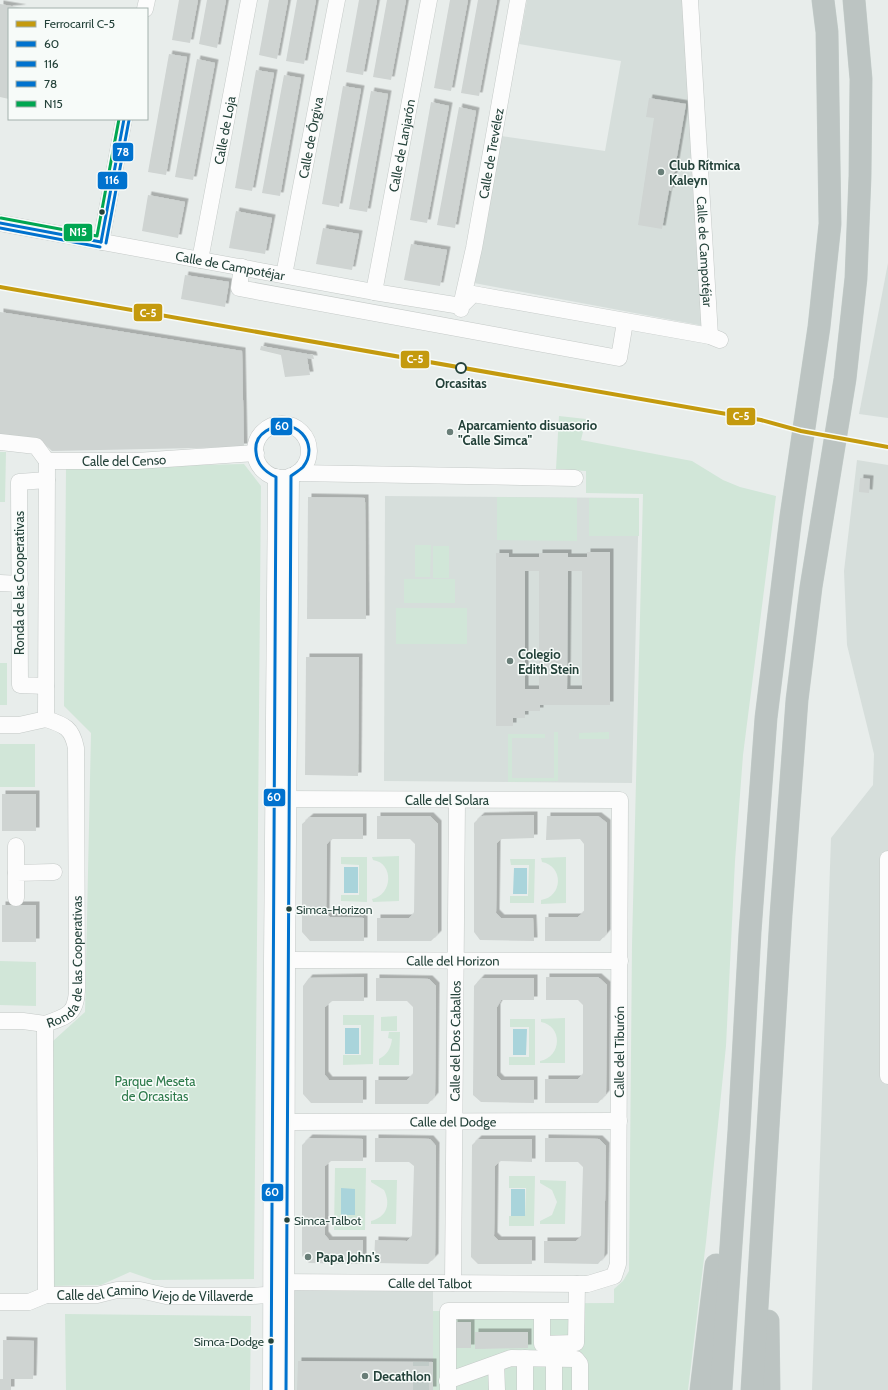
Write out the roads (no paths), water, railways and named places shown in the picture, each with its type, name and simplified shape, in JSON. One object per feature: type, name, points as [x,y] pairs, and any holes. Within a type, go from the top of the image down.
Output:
[{"type":"highway","points":[[721,1390],[739,1130],[750,932],[766,718],[791,516],[819,327],[830,224],[827,40],[823,0]]},
{"type":"highway","points":[[752,1390],[781,915],[797,700],[811,587],[845,380],[856,278],[860,176],[861,79],[854,0]]},
{"type":"highway","points":[[701,1390],[726,1185],[739,1130]]},
{"type":"highway","points":[[762,1217],[769,1338],[769,1390]]},
{"type":"street","name":"Calle de Loja","points":[[200,260],[249,0]]},
{"type":"street","name":"Calle de Órgiva","points":[[284,275],[337,0]]},
{"type":"street","name":"Calle de Lanjarón","points":[[374,292],[429,0]]},
{"type":"street","name":"Calle de Trevélez","points":[[461,306],[474,248],[518,0]]},
{"type":"street","name":"Calle de Campotéjar","points":[[0,223],[374,292],[461,306],[473,294],[715,338],[690,0]]},
{"type":"street","points":[[101,242],[124,120]]},
{"type":"street","points":[[242,267],[238,288],[619,358],[625,322]]},
{"type":"street","points":[[458,329],[461,306]]},
{"type":"street","points":[[288,476],[303,468],[309,454],[309,446],[305,436],[297,428],[286,424],[277,425],[268,428],[261,435],[257,443],[256,453],[258,464],[266,472],[288,476],[575,478]]},
{"type":"street","points":[[0,442],[36,446],[47,460],[46,719],[19,725],[0,725]]},
{"type":"street","name":"Calle del Censo","points":[[47,460],[137,461],[256,453]]},
{"type":"street","points":[[286,1390],[279,1288],[281,799],[288,476]]},
{"type":"street","name":"Ronda de las Cooperativas","points":[[46,686],[20,685],[19,482],[47,480]]},
{"type":"street","points":[[0,583],[20,584]]},
{"type":"street","name":"Ronda de las Cooperativas","points":[[46,719],[62,724],[68,729],[74,736],[76,748],[77,987],[77,1002],[71,1013],[45,1024],[46,1295]]},
{"type":"street","points":[[271,1390],[279,1288],[287,1122],[287,960],[281,799]]},
{"type":"street","name":"Calle del Solara","points":[[281,799],[620,800]]},
{"type":"street","name":"Calle del Dos Caballos","points":[[453,1283],[457,800]]},
{"type":"street","name":"Calle del Tiburón","points":[[582,1284],[614,1276],[618,1264],[620,800]]},
{"type":"street","points":[[16,846],[16,898]]},
{"type":"street","points":[[888,859],[888,1076]]},
{"type":"street","points":[[16,873],[54,872]]},
{"type":"street","name":"Calle del Horizon","points":[[287,960],[620,962]]},
{"type":"street","points":[[0,1021],[23,1021],[45,1024]]},
{"type":"street","name":"Calle del Dodge","points":[[287,1122],[619,1121]]},
{"type":"street","name":"Calle del Talbot","points":[[279,1288],[453,1283],[582,1284]]},
{"type":"street","points":[[542,1312],[542,1344],[576,1343],[576,1311],[582,1284]]},
{"type":"street","name":"Calle del Camino Viejo de Villaverde","points":[[0,1302],[29,1302],[46,1295],[97,1295],[117,1290],[140,1290],[166,1296],[252,1296],[279,1288]]},
{"type":"street","points":[[576,1311],[448,1312],[453,1385],[511,1358],[554,1359],[578,1360],[580,1364],[580,1390]]},
{"type":"street","points":[[525,1358],[525,1390]]},
{"type":"street","points":[[554,1359],[554,1390]]},
{"type":"street","points":[[496,1364],[497,1390]]},
{"type":"water","points":[[344,867],[358,867],[358,893],[344,893]]},
{"type":"water","points":[[514,868],[527,868],[527,894],[513,894]]},
{"type":"water","points":[[345,1028],[359,1028],[359,1054],[345,1054]]},
{"type":"water","points":[[513,1029],[527,1029],[526,1055],[513,1055]]},
{"type":"water","points":[[341,1188],[355,1189],[355,1215],[341,1215]]},
{"type":"water","points":[[511,1189],[525,1189],[525,1216],[511,1216]]},
{"type":"tunnel","points":[[421,1362],[421,1390]]},
{"type":"rail line","name":"C-5","points":[[0,287],[761,420],[801,431],[888,447]]},
{"type":"place","name":"Club Rítmica Kaleyn","points":[[661,172]]},
{"type":"place","name":"Orcasitas","points":[[461,368]]},
{"type":"place","name":"Aparcamiento disuasorio \"Calle Simca\"","points":[[450,432]]},
{"type":"place","name":"Colegio Edith Stein","points":[[510,661]]},
{"type":"place","name":"Simca-Horizon","points":[[289,909]]},
{"type":"place","name":"Simca-Talbot","points":[[287,1220]]},
{"type":"place","name":"Papa John's","points":[[308,1257]]},
{"type":"place","name":"Simca-Dodge","points":[[271,1341]]},
{"type":"place","name":"Decathlon","points":[[365,1376]]},
{"type":"park label","name":"Parque Meseta de Orcasitas","points":[[155,1088]]}]
